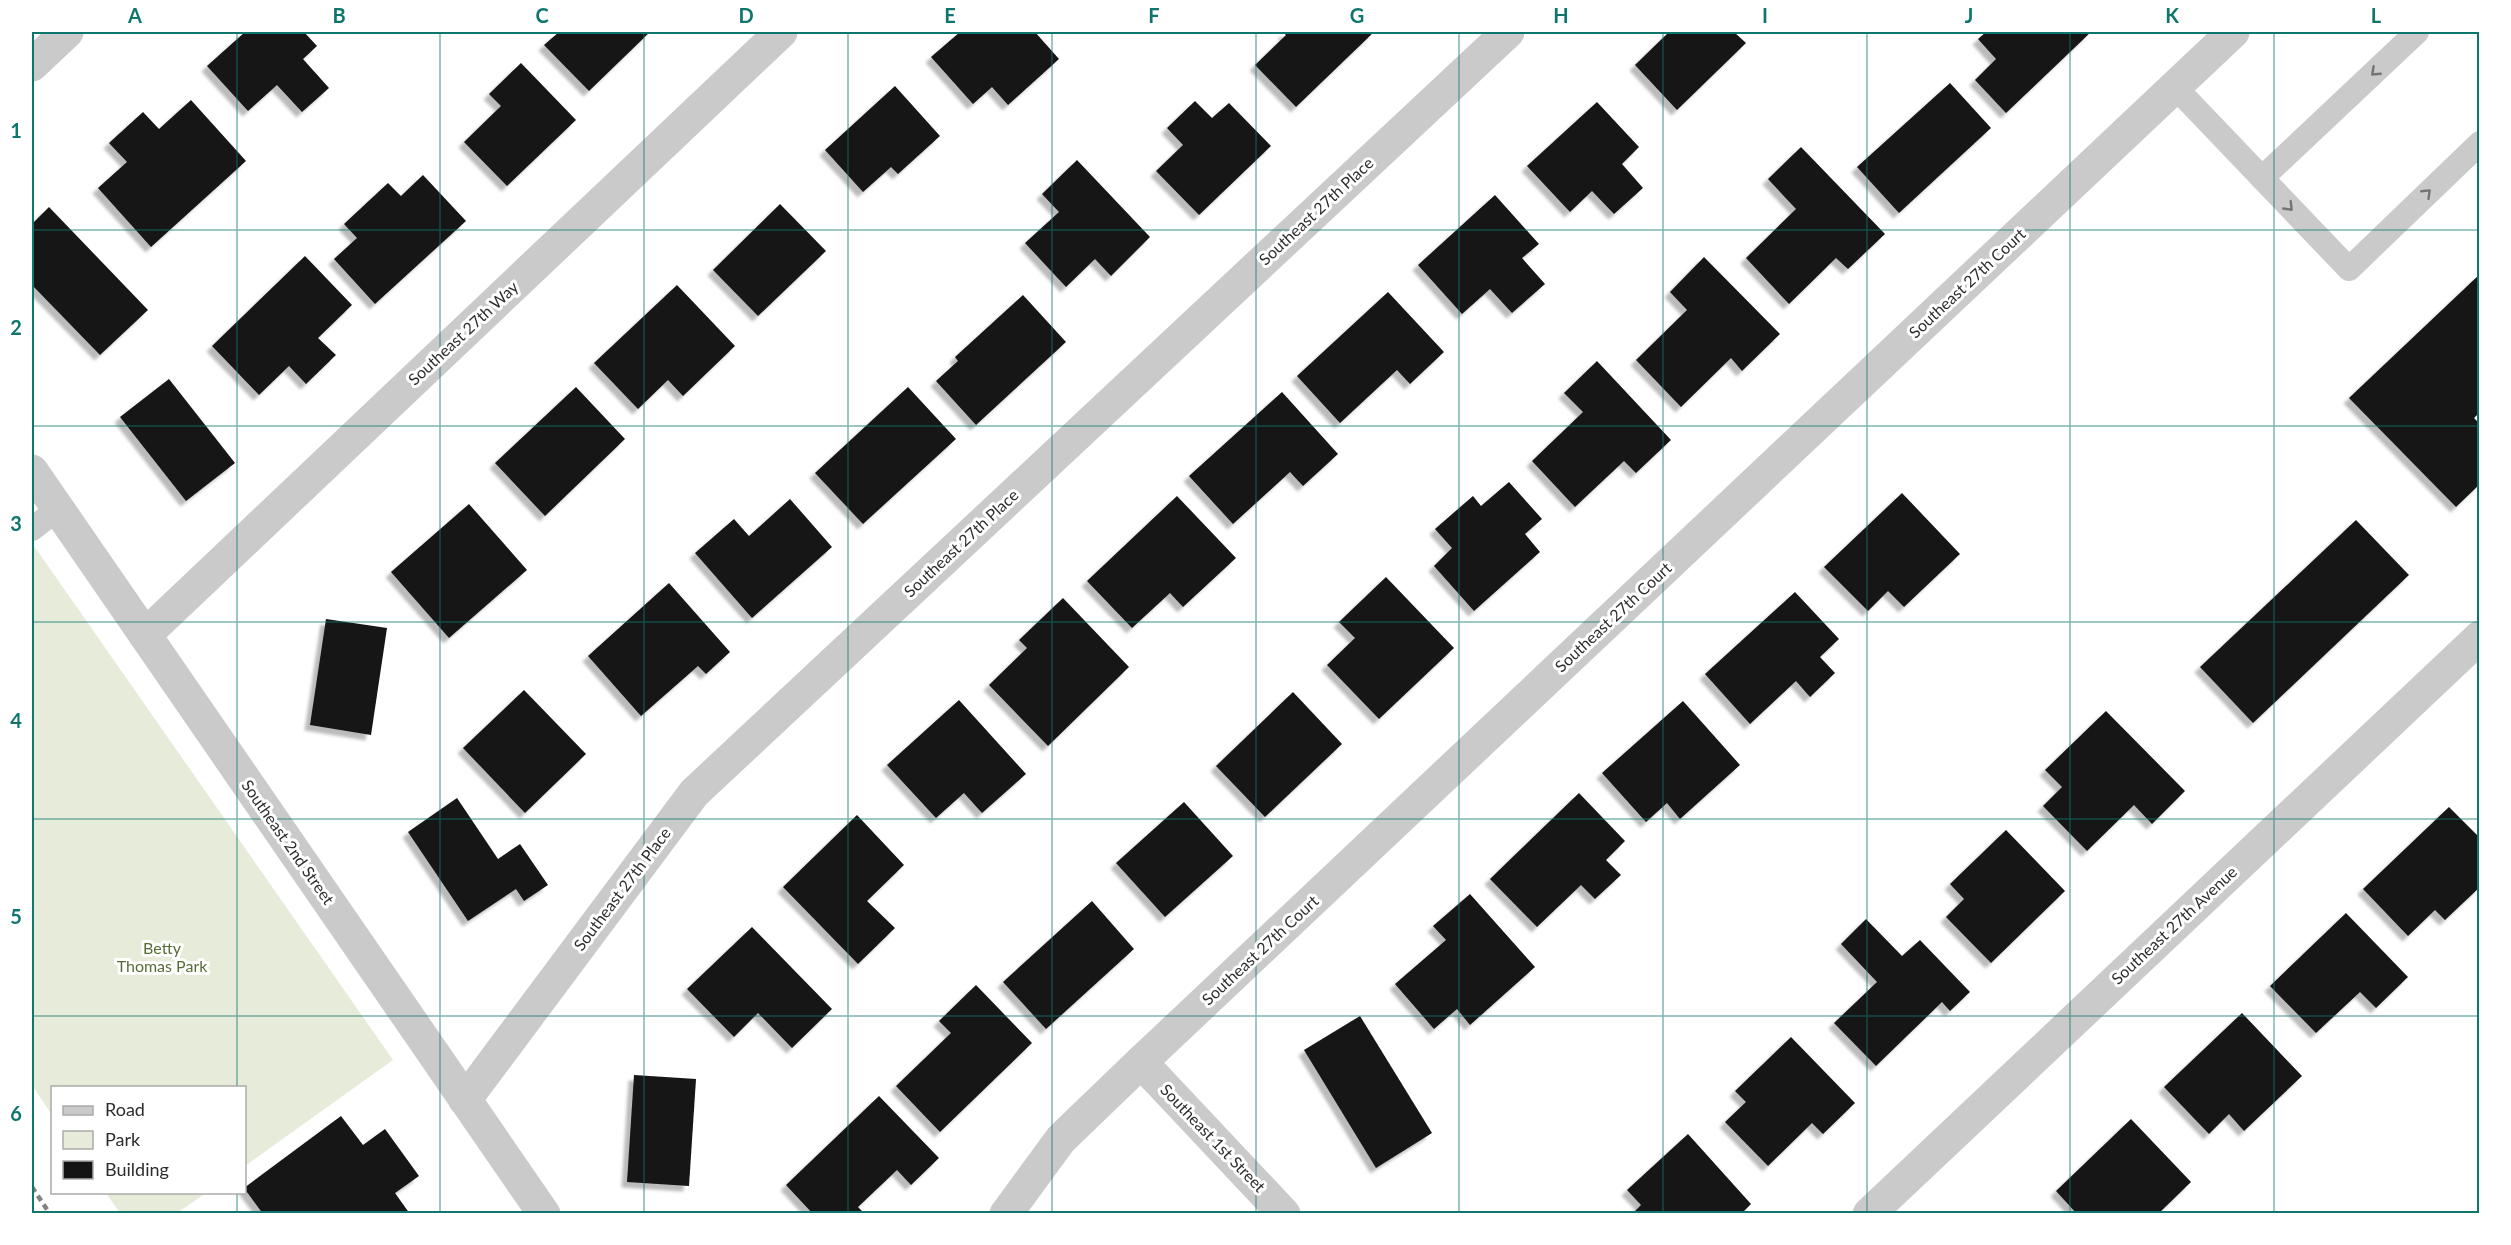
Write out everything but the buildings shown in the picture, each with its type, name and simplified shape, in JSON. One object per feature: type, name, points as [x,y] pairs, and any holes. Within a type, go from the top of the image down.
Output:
[{"type":"street","points":[[32,66],[67,32]]},
{"type":"street","name":"Southeast 27th Way","points":[[144,635],[781,32]]},
{"type":"street","name":"Southeast 27th Place","points":[[465,1100],[694,793],[1508,32]]},
{"type":"street","name":"Southeast 27th Court","points":[[1006,1214],[1061,1139],[2233,32]]},
{"type":"street","name":"Southeast 2nd Street","points":[[32,471],[544,1214]]},
{"type":"street","name":"Southeast 27th Avenue","points":[[1869,1214],[2480,637]]},
{"type":"street","name":"Southeast 1st Street","points":[[1141,1062],[1284,1214]]},
{"type":"lane","points":[[2262,178],[2417,32]]},
{"type":"lane","points":[[2175,87],[2349,269],[2480,143]]},
{"type":"lane","points":[[32,529],[58,509]]},
{"type":"green space","name":"Betty Thomas Park","points":[[32,543],[393,1060],[246,1165],[246,1086],[51,1086],[51,1114],[32,1085]]},
{"type":"green space","points":[[107,1194],[205,1194],[177,1213],[120,1213]]},
{"type":"railway","points":[[32,1187],[50,1214]]}]
